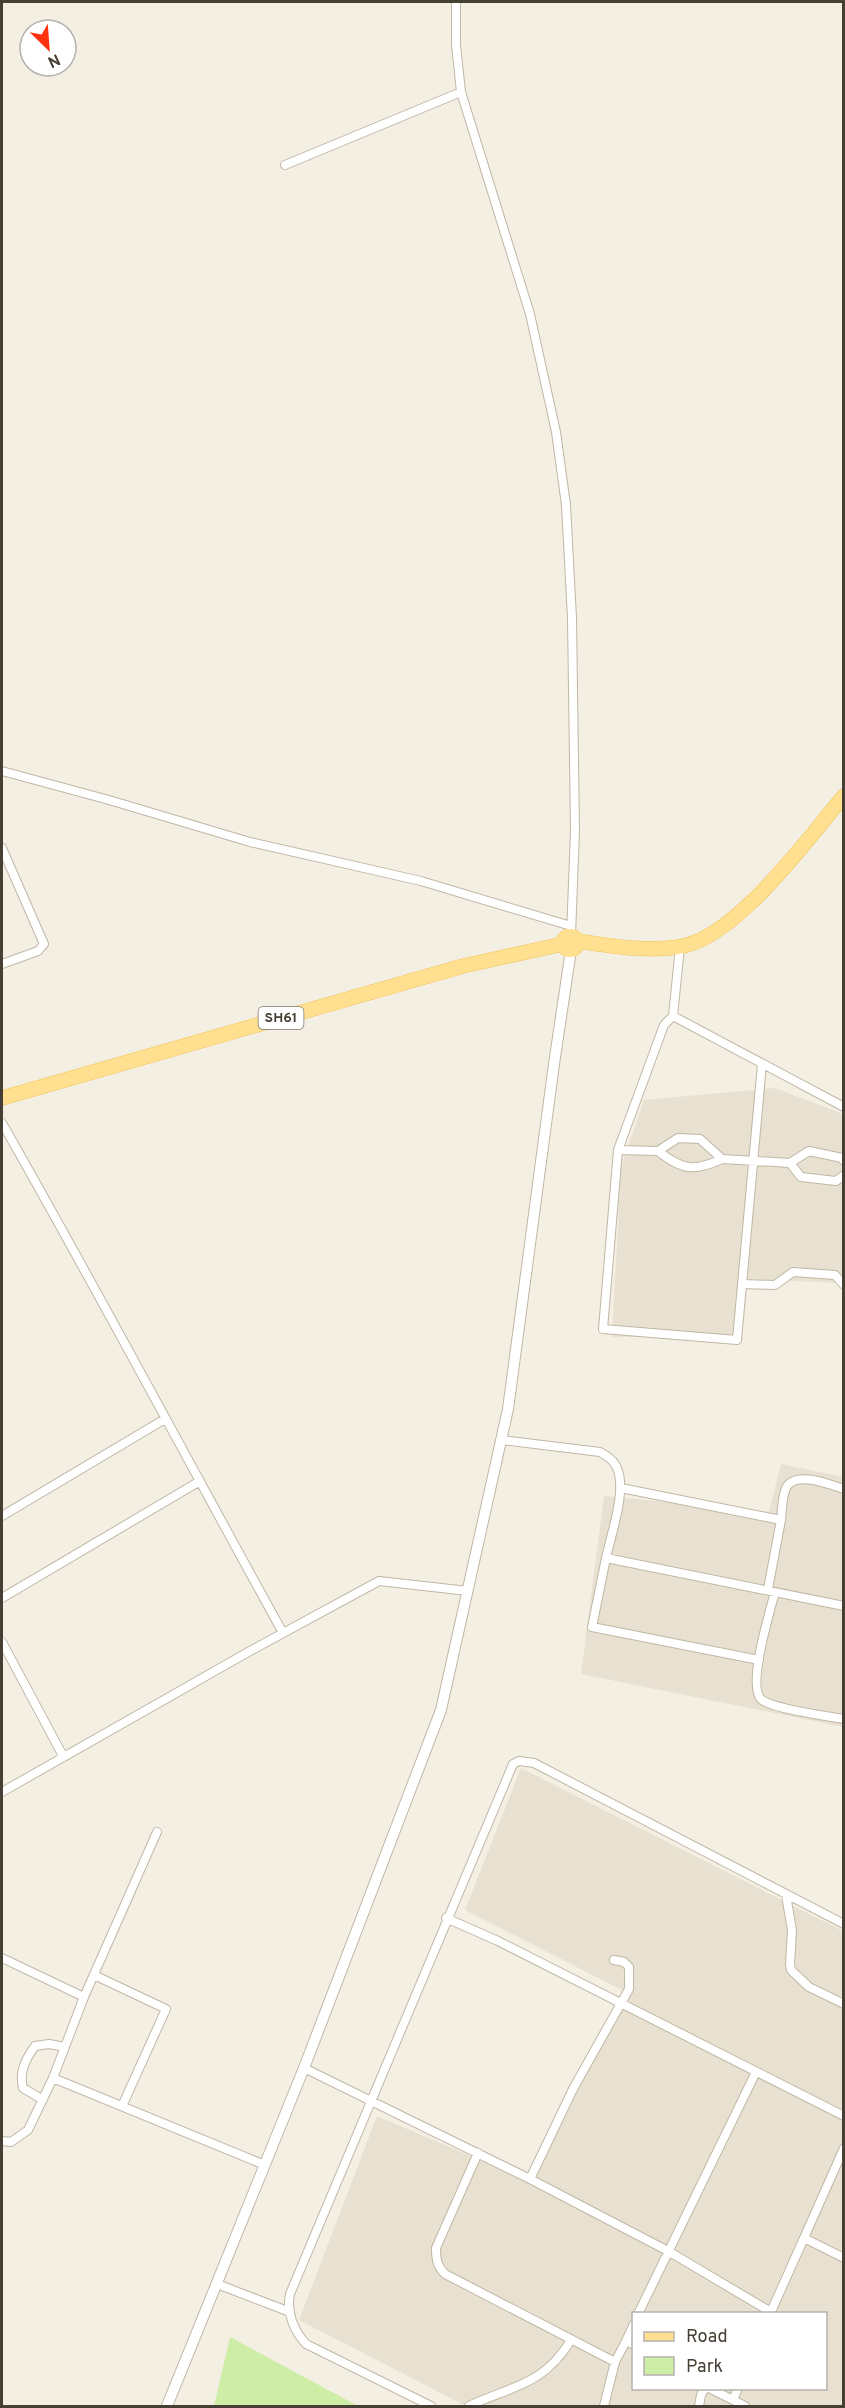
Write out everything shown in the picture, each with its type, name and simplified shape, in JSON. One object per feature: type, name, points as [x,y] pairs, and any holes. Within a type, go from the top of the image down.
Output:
[{"type":"main road","name":"SH61","points":[[2,1098],[463,966],[571,939],[647,949],[680,947],[708,937],[729,923],[755,899],[843,796]]},
{"type":"street","points":[[167,2406],[304,2068],[441,1710],[508,1409],[571,939],[575,831],[572,618],[566,506],[556,432],[530,314],[461,92],[456,45],[456,2]]},
{"type":"street","points":[[285,165],[461,92]]},
{"type":"street","points":[[2,771],[250,842],[421,881],[571,939]]},
{"type":"street","points":[[2,848],[44,944],[38,951],[2,964]]},
{"type":"street","points":[[680,947],[673,1016],[664,1025],[618,1150],[603,1329],[737,1340],[762,1064]]},
{"type":"street","points":[[673,1016],[843,1107]]},
{"type":"street","points":[[2,1123],[90,1277],[283,1633]]},
{"type":"street","points":[[618,1150],[658,1151],[678,1138],[700,1139],[722,1159]]},
{"type":"street","points":[[658,1151],[676,1166],[704,1167],[722,1159],[790,1163],[809,1151],[842,1158],[843,1161]]},
{"type":"street","points":[[790,1163],[801,1177],[836,1181],[843,1175]]},
{"type":"street","points":[[742,1284],[775,1285],[794,1272],[835,1275],[843,1285]]},
{"type":"street","points":[[2,1516],[165,1419]]},
{"type":"street","points":[[502,1440],[600,1452],[610,1458],[617,1467],[621,1488],[592,1627],[759,1660]]},
{"type":"street","points":[[843,1489],[801,1479],[791,1483],[785,1491],[756,1692],[764,1702],[843,1719]]},
{"type":"street","points":[[2,1598],[200,1482]]},
{"type":"street","points":[[621,1488],[781,1520]]},
{"type":"street","points":[[606,1558],[843,1606]]},
{"type":"street","points":[[2,1792],[379,1581],[468,1591]]},
{"type":"street","points":[[2,1642],[63,1756]]},
{"type":"street","points":[[431,2406],[306,2344],[298,2334],[288,2303],[446,1918],[513,1764],[519,1761],[534,1764],[843,1924]]},
{"type":"street","points":[[2,2141],[11,2142],[28,2130],[53,2078],[84,1997],[157,1832]]},
{"type":"street","points":[[786,1894],[792,1930],[791,1970],[808,1987],[843,2004]]},
{"type":"street","points":[[446,1918],[498,1941],[843,2116]]},
{"type":"street","points":[[2,1958],[84,1997]]},
{"type":"street","points":[[530,2179],[573,2089],[622,2004],[630,1984],[630,1971],[627,1964],[614,1960]]},
{"type":"street","points":[[94,1975],[166,2010],[123,2104]]},
{"type":"street","points":[[42,2100],[23,2088],[20,2076],[28,2056],[34,2046],[49,2044],[65,2048]]},
{"type":"street","points":[[304,2068],[530,2179],[668,2251],[769,2312]]},
{"type":"street","points":[[638,2312],[756,2072]]},
{"type":"street","points":[[53,2078],[123,2104],[265,2165]]},
{"type":"street","points":[[771,2312],[843,2148]]},
{"type":"street","points":[[478,2153],[436,2248],[436,2258],[440,2268],[445,2274],[615,2362]]},
{"type":"street","points":[[804,2238],[843,2258]]},
{"type":"street","points":[[217,2284],[290,2312]]},
{"type":"street","points":[[469,2406],[538,2378],[555,2363],[571,2340]]},
{"type":"street","points":[[604,2406],[615,2362],[630,2343]]},
{"type":"street","points":[[699,2406],[701,2395],[705,2390]]},
{"type":"street","points":[[711,2390],[745,2406]]},
{"type":"street","points":[[733,2400],[737,2390]]},
{"type":"shaded area","points":[[775,1088],[843,1114],[843,1283],[745,1279],[739,1337],[612,1337],[621,1167],[644,1100]]},
{"type":"shaded area","points":[[781,1464],[843,1477],[843,1727],[581,1674],[604,1496],[769,1512]]},
{"type":"shaded area","points":[[521,1768],[843,1931],[843,2406],[466,2406],[299,2320],[377,2116],[533,2183],[626,1992],[465,1910]]},
{"type":"green space","points":[[230,2337],[358,2406],[214,2406]]}]
